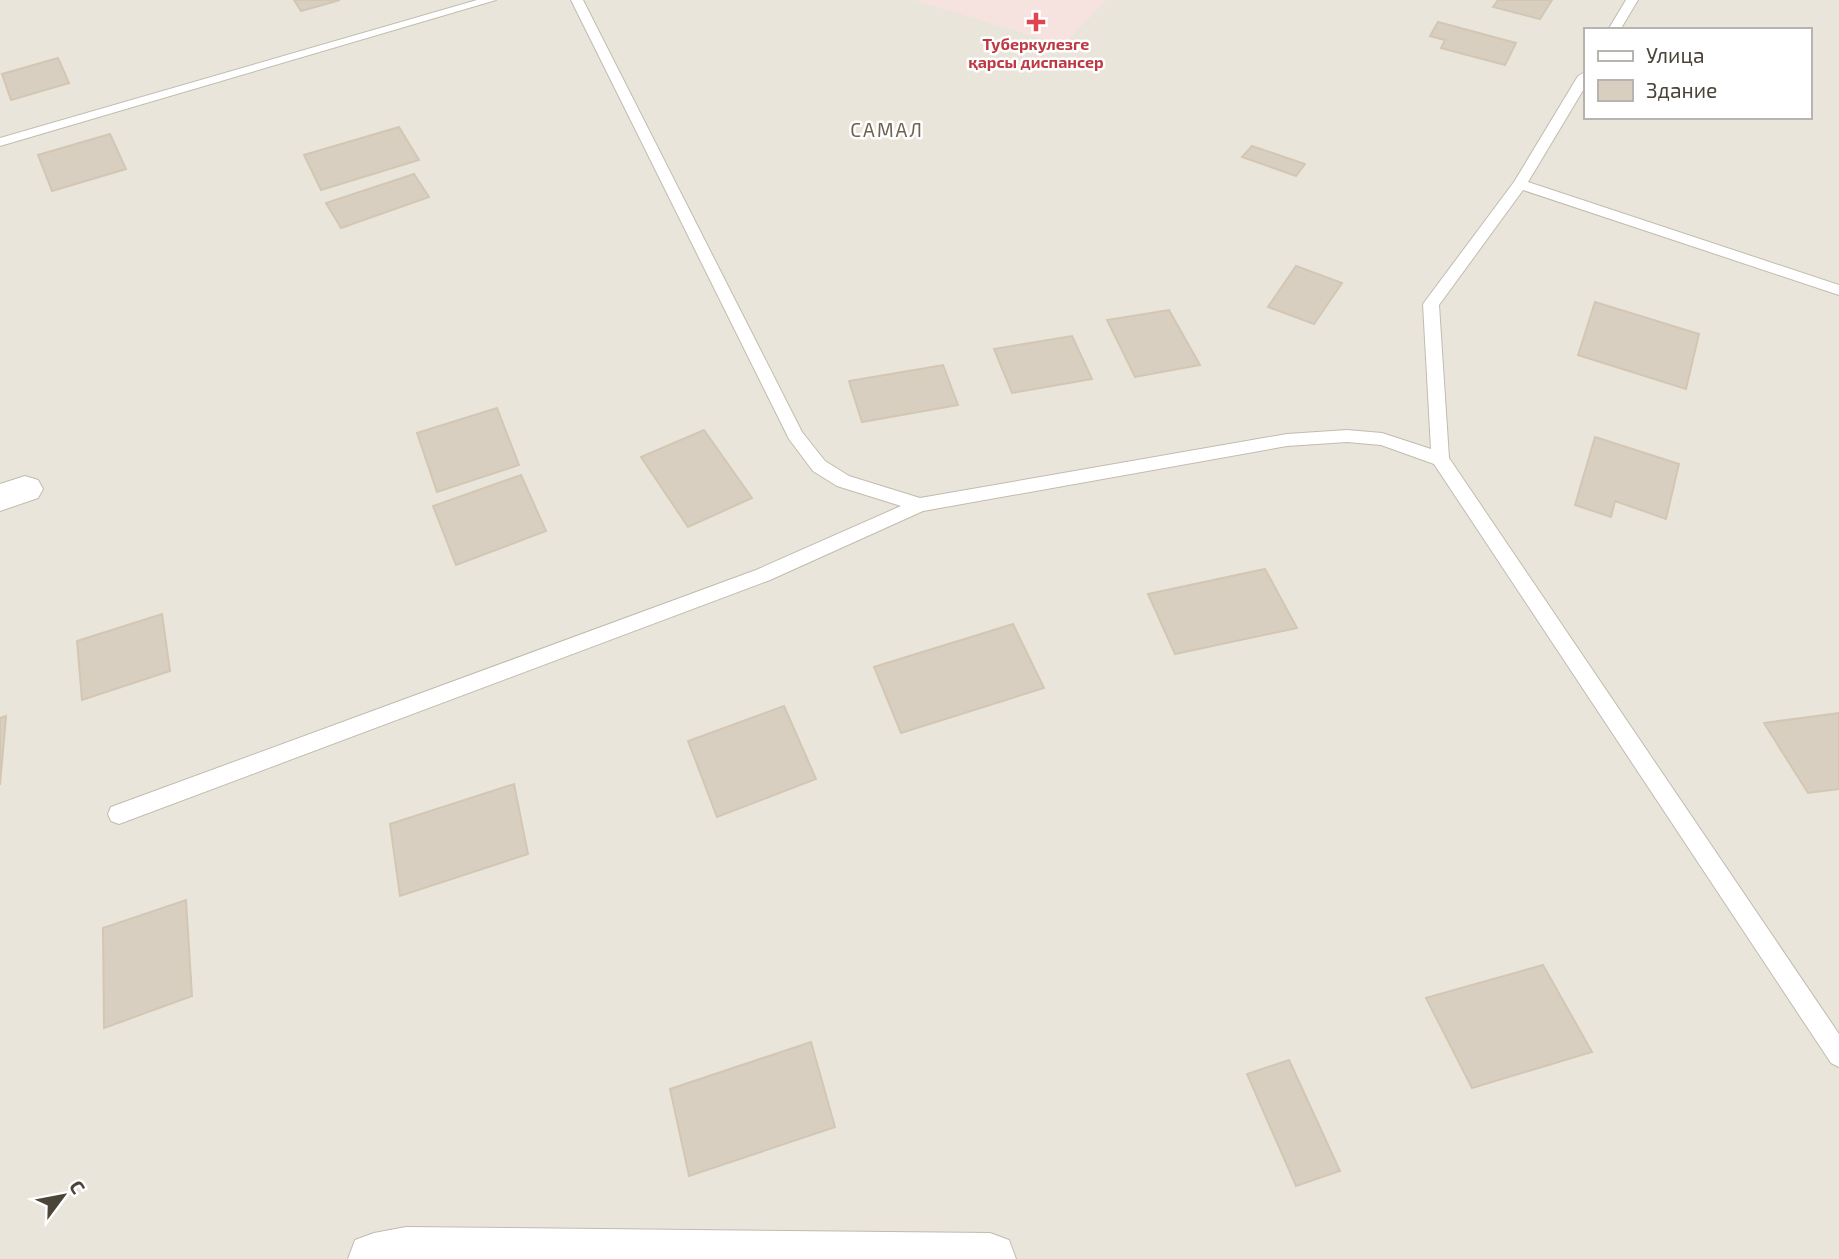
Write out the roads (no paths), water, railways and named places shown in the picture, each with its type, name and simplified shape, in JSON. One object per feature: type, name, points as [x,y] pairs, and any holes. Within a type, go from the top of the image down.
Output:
[{"type":"street","points":[[374,1259],[406,1253],[990,1259]]},
{"type":"lane","points":[[0,142],[490,0]]},
{"type":"lane","points":[[577,0],[795,435],[820,466],[844,481],[920,505]]},
{"type":"lane","points":[[1615,28],[1632,0]]},
{"type":"lane","points":[[1584,78],[1520,184],[1430,304],[1440,458],[1839,1055]]},
{"type":"lane","points":[[1520,184],[1839,290]]},
{"type":"lane","points":[[119,814],[763,575],[920,505],[1287,440],[1347,436],[1382,439],[1440,458]]},
{"type":"place","name":"Туберкулезге қарсы диспансер","points":[[1036,22]]},
{"type":"district","name":"САМАЛ","points":[[887,130]]}]
